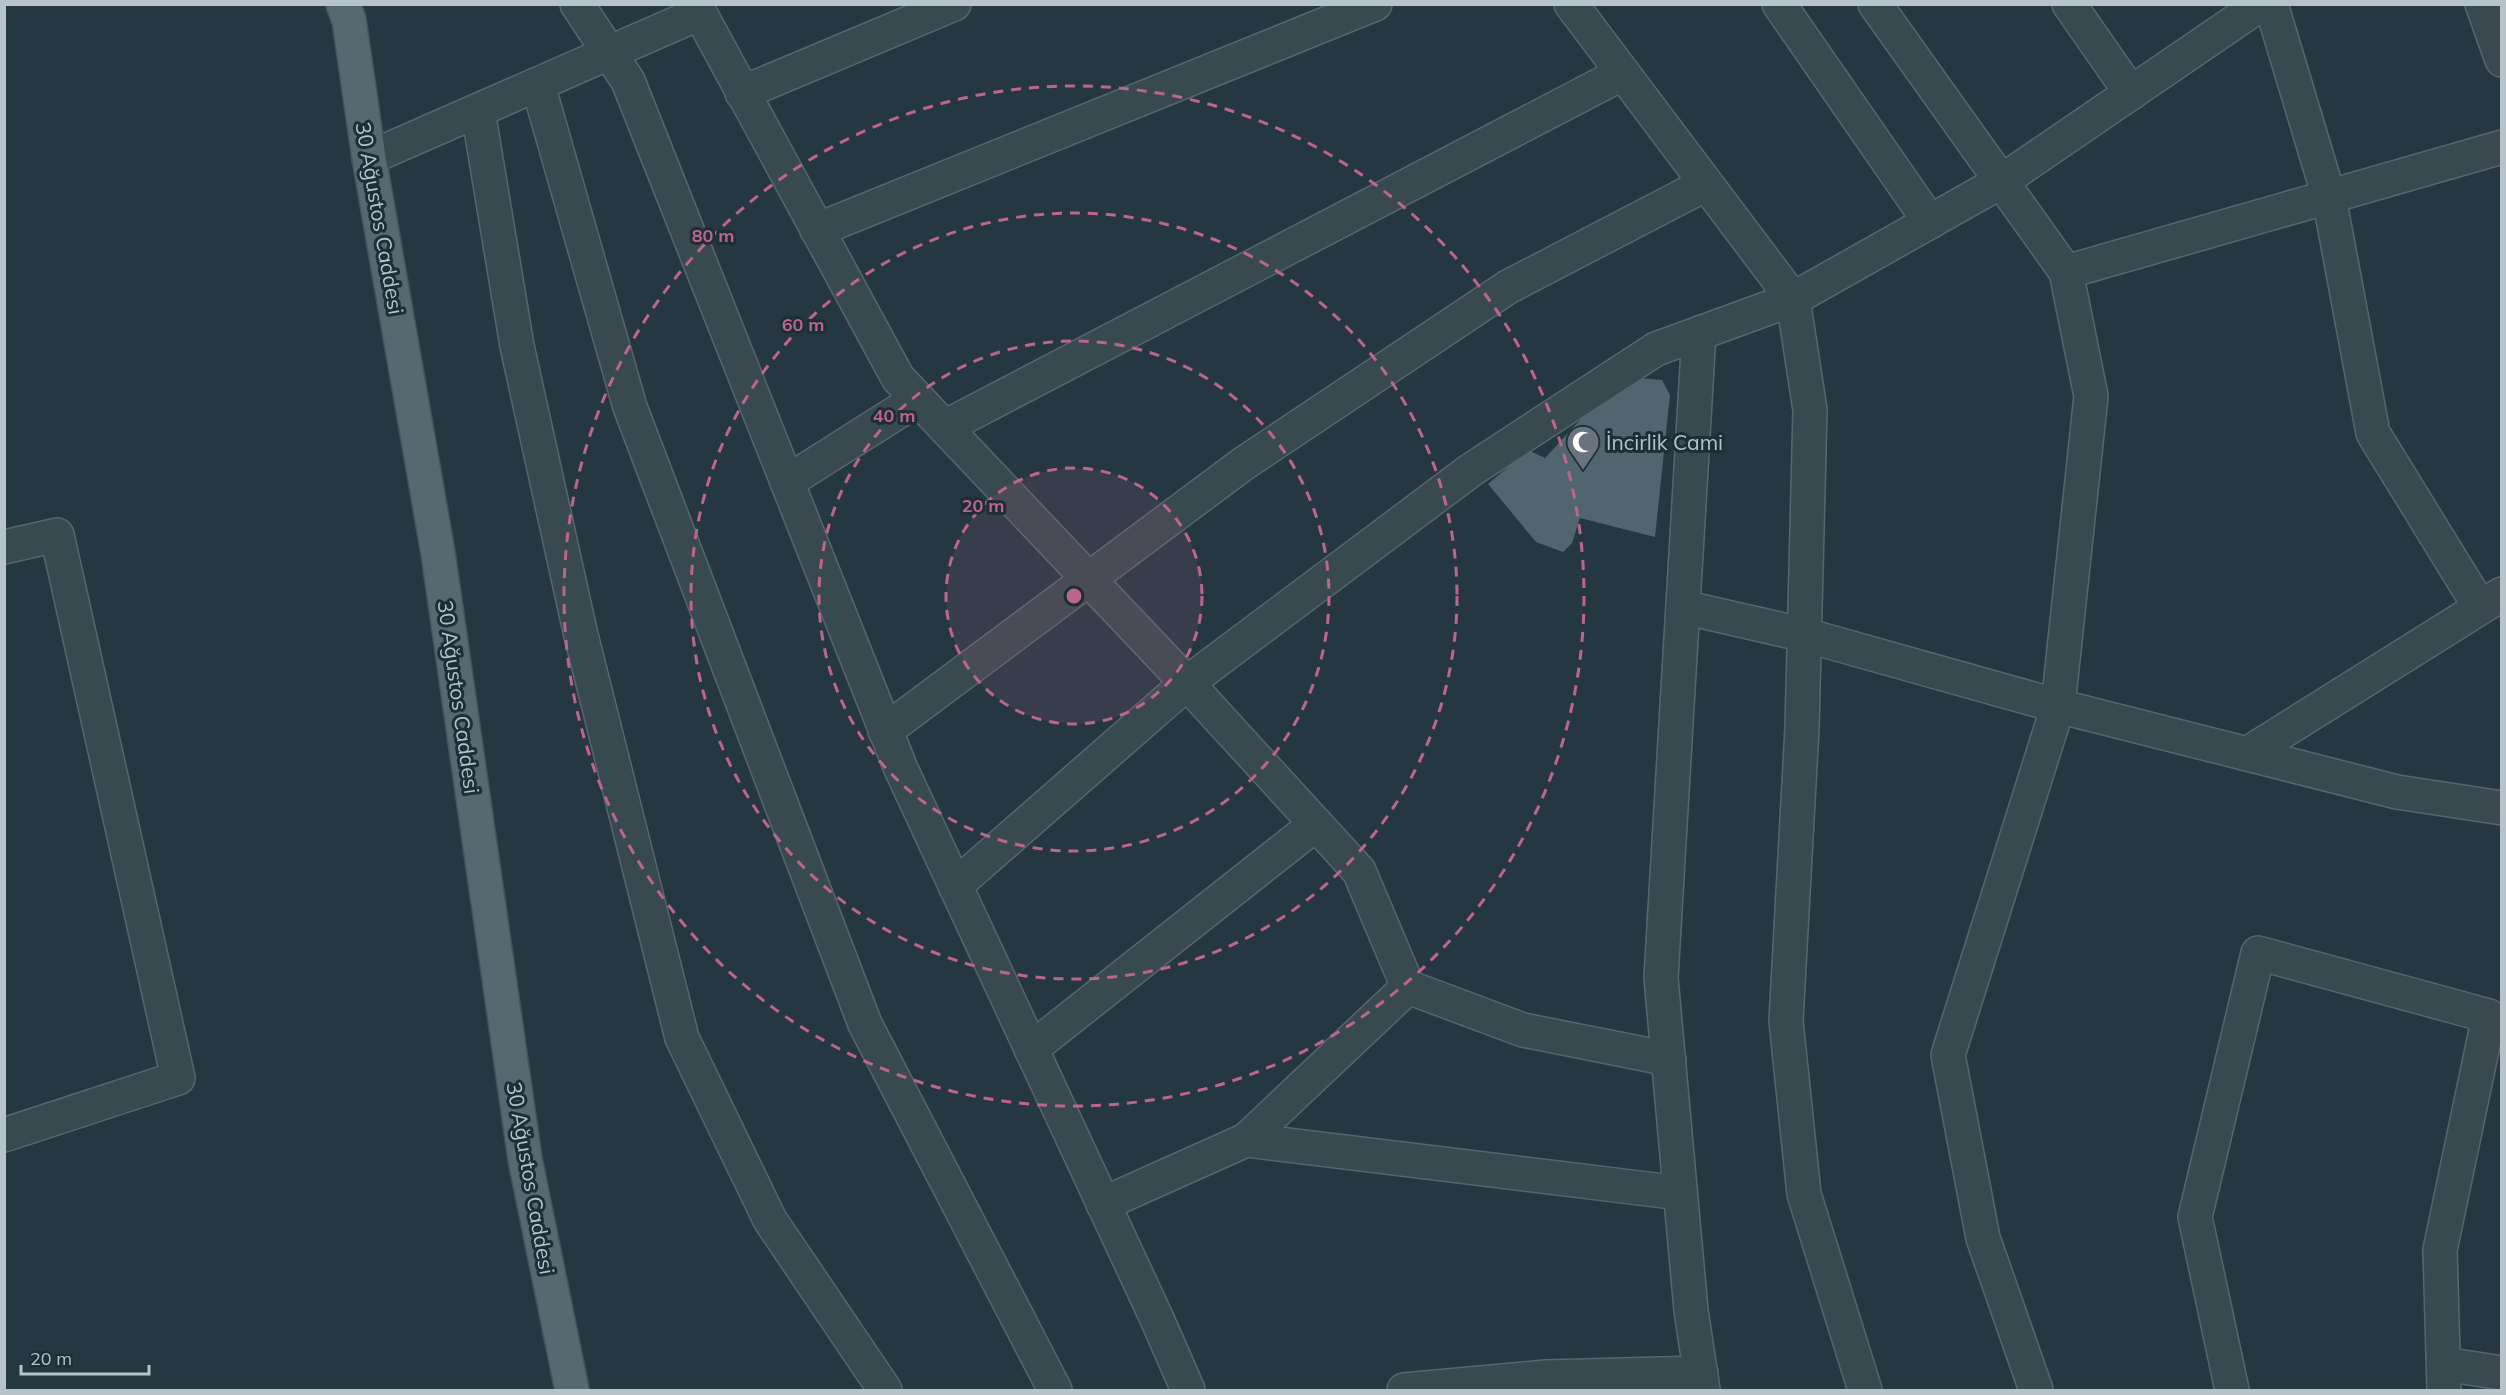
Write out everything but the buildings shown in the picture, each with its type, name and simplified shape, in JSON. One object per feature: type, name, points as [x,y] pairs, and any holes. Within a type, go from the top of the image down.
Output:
[{"type":"main road","name":"30 Ağustos Caddesi","points":[[343,4],[348,20],[369,158],[438,553],[525,1160],[572,1390]]},
{"type":"street","points":[[577,4],[628,81],[885,731],[1188,1390]]},
{"type":"street","points":[[742,93],[954,4]]},
{"type":"street","points":[[817,230],[1375,4]]},
{"type":"street","points":[[1571,4],[1793,299],[1810,410],[1802,728],[1786,1021],[1804,1194],[1865,1390]]},
{"type":"street","points":[[1779,4],[1930,222]]},
{"type":"street","points":[[1875,4],[2066,272],[2091,396],[2058,706],[1948,1055],[1983,1238],[2036,1390]]},
{"type":"street","points":[[2069,4],[2131,93]]},
{"type":"street","points":[[955,886],[1187,683],[1471,470],[1656,349],[1793,299],[2002,181],[2261,4]]},
{"type":"street","points":[[2247,754],[2491,601],[2373,433],[2329,196],[2271,4]]},
{"type":"street","points":[[2482,4],[2502,60]]},
{"type":"street","points":[[369,158],[610,54],[697,9],[898,378],[1187,683],[1359,871],[1408,987],[1523,1030],[1669,1059]]},
{"type":"street","points":[[945,427],[1623,73]]},
{"type":"street","points":[[538,85],[630,407],[865,1024],[1056,1390]]},
{"type":"street","points":[[478,111],[517,346],[577,620],[682,1038],[770,1220],[885,1390]]},
{"type":"street","points":[[2066,272],[2502,147]]},
{"type":"street","points":[[885,731],[1244,464],[1508,287],[1706,184]]},
{"type":"street","points":[[1404,1390],[1546,1377],[1702,1382],[1691,1310],[1661,978],[1699,333]]},
{"type":"street","points":[[787,482],[918,399]]},
{"type":"street","points":[[4,547],[57,535],[178,1078],[4,1135]]},
{"type":"street","points":[[1683,607],[1804,635],[2058,706],[2397,792],[2502,808]]},
{"type":"street","points":[[1031,1048],[1316,824]]},
{"type":"street","points":[[2232,1390],[2195,1217],[2258,952],[2488,1016],[2440,1250],[2444,1377],[2502,1373]]},
{"type":"street","points":[[1103,1204],[1246,1140],[1408,987]]},
{"type":"street","points":[[1246,1140],[1680,1193]]},
{"type":"place","name":"İncirlik Cami","points":[[1583,471]]}]
